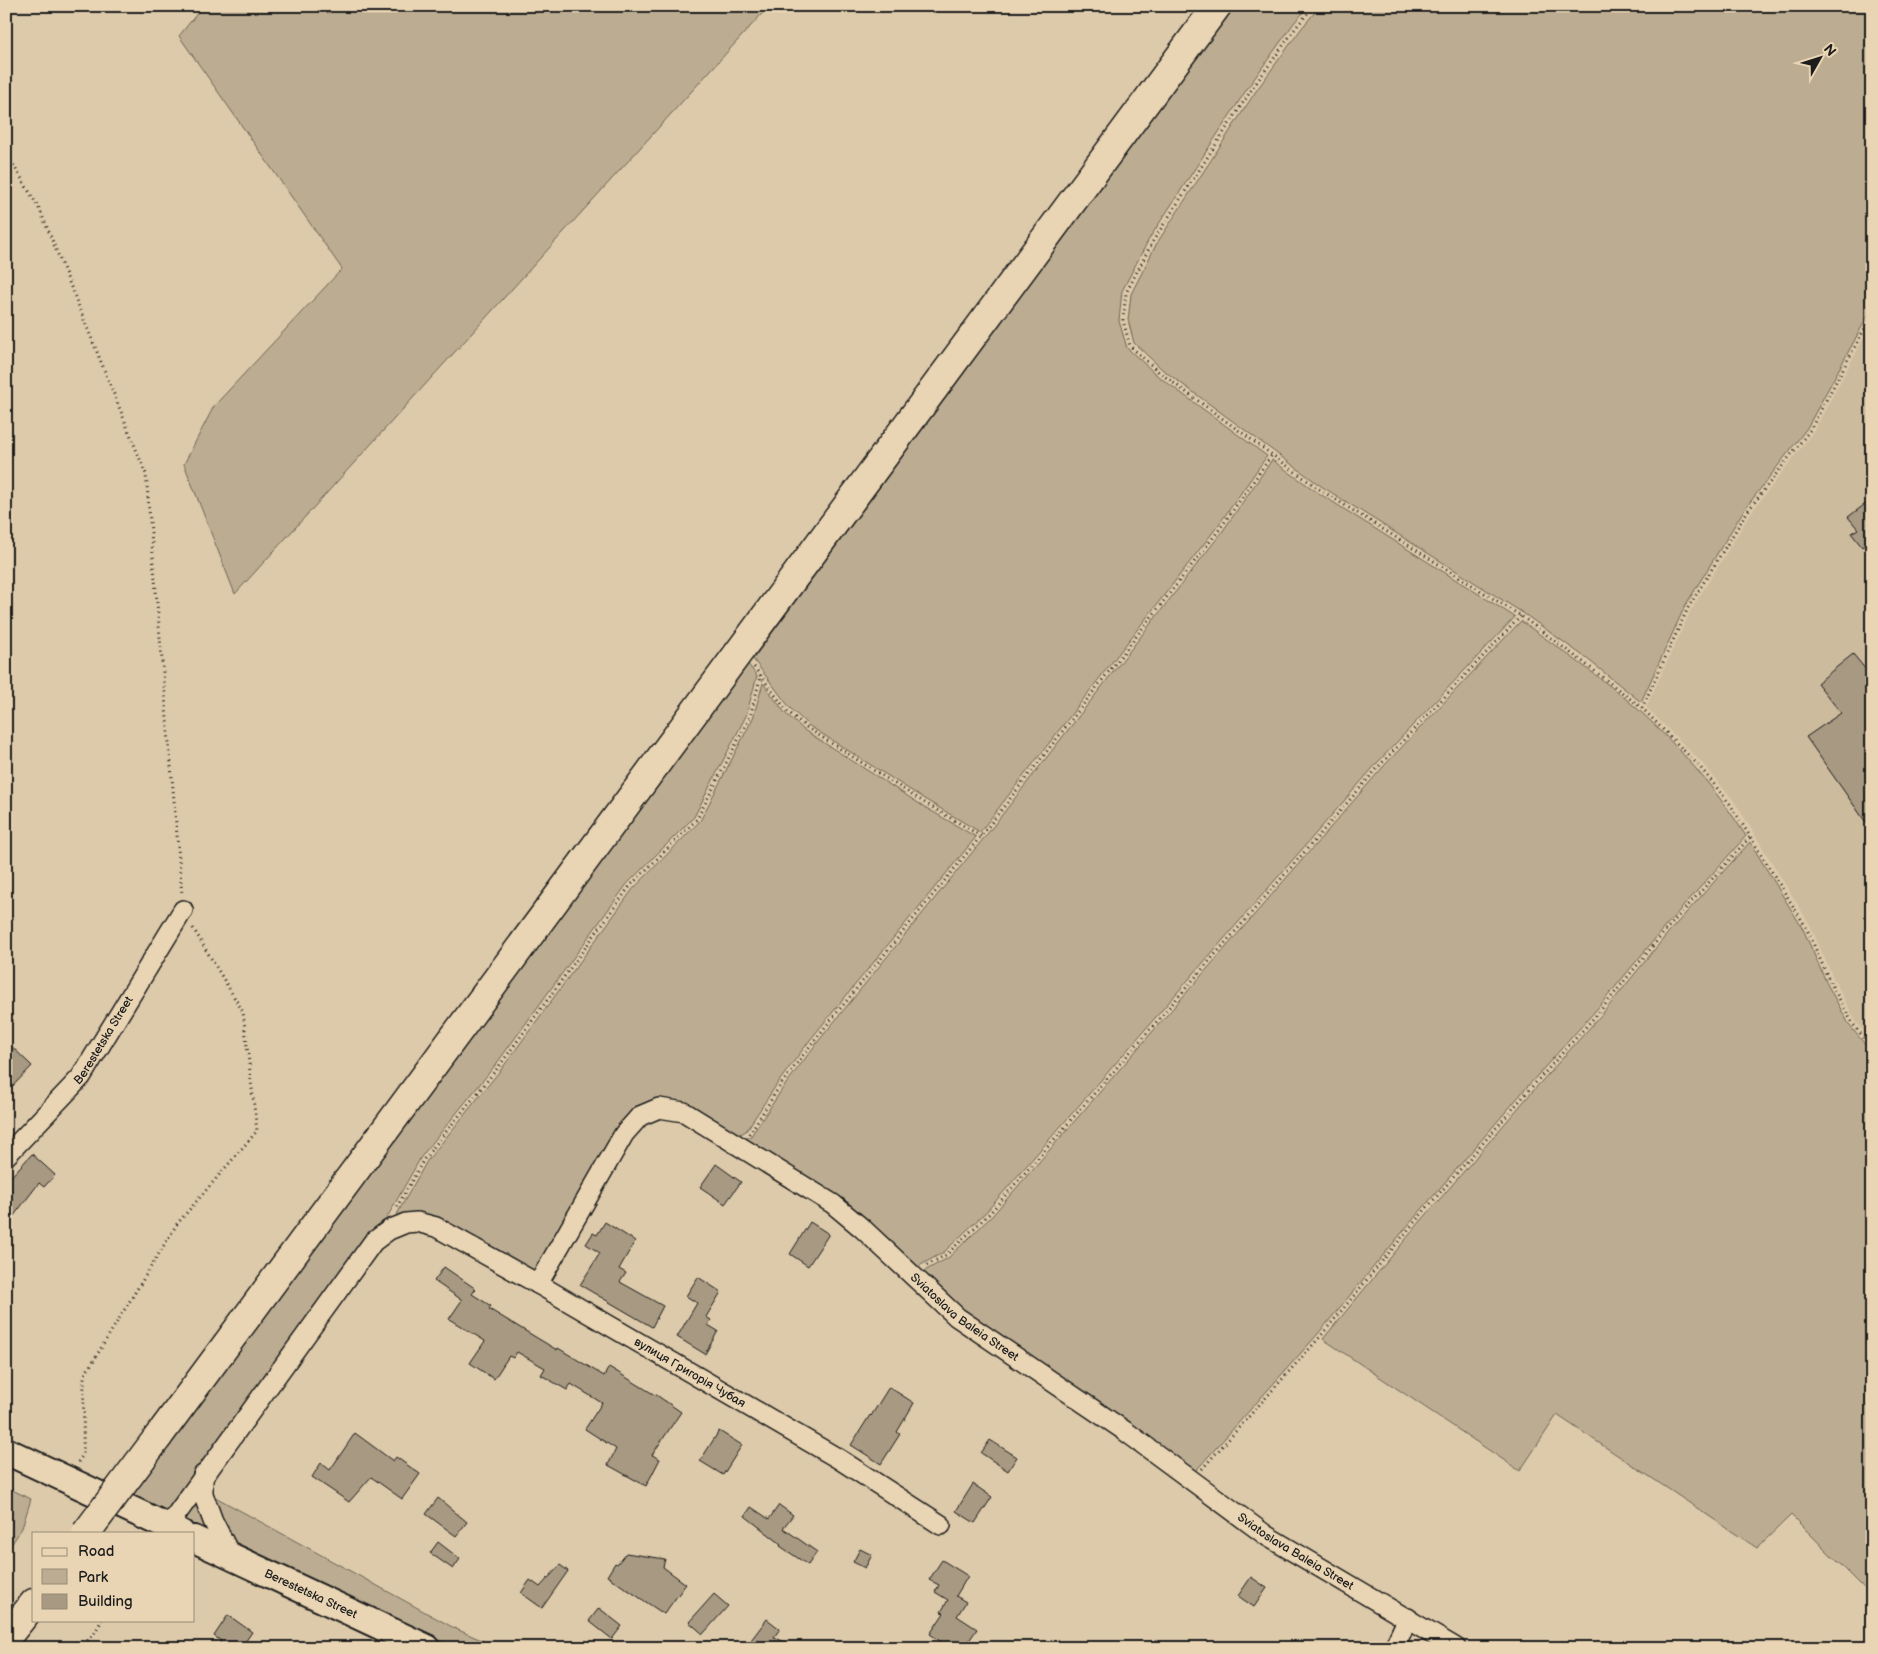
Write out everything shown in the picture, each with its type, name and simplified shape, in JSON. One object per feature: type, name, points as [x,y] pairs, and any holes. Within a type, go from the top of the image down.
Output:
[{"type":"highway","points":[[87,1532],[1217,6]]},
{"type":"highway","points":[[6,1638],[32,1606]]},
{"type":"main road","points":[[6,1451],[174,1530]]},
{"type":"main road","name":"Berestetska Street","points":[[195,1539],[427,1648]]},
{"type":"street","name":"Berestetska Street","points":[[6,1156],[81,1076],[183,910]]},
{"type":"street","name":"Sviatoslava Baleia Street","points":[[538,1284],[624,1134],[640,1116],[659,1108],[684,1112],[833,1204],[863,1229],[957,1317],[1125,1431],[1266,1536],[1456,1648]]},
{"type":"street","name":"вулиця Григорія Чубая","points":[[174,1530],[203,1476],[367,1250],[388,1230],[406,1223],[417,1222],[436,1227],[538,1284],[839,1460],[941,1524]]},
{"type":"street","points":[[203,1476],[203,1494],[213,1521],[231,1556]]},
{"type":"street","points":[[1394,1648],[1408,1618]]},
{"type":"path","points":[[1314,6],[1297,26],[1252,89],[1153,241],[1126,293],[1124,320],[1130,346],[1160,373],[1319,489],[1521,616],[1642,708],[1700,768],[1730,804],[1806,927],[1830,982],[1853,1024],[1872,1048]]},
{"type":"path","points":[[6,152],[40,210],[146,474],[183,910],[243,1012],[257,1130],[177,1224],[84,1376],[83,1455],[68,1480]]},
{"type":"path","points":[[1642,708],[1688,608],[1747,512],[1810,430],[1872,315]]},
{"type":"path","points":[[732,1142],[748,1134],[780,1086],[813,1042],[981,836],[1219,530],[1272,455]]},
{"type":"path","points":[[911,1274],[946,1255],[990,1213],[1381,764],[1521,616]]},
{"type":"path","points":[[740,648],[787,711],[806,727],[925,803],[981,836]]},
{"type":"path","points":[[381,1236],[424,1159],[500,1065],[630,886],[697,819],[750,717],[761,675]]},
{"type":"path","points":[[1192,1480],[1319,1338],[1529,1090],[1600,1011],[1665,931],[1750,837]]},
{"type":"path","points":[[81,1648],[101,1622]]},
{"type":"shaded area","points":[[1872,323],[1872,1041],[1856,1022],[1834,980],[1810,925],[1734,801],[1703,764],[1646,707],[1691,610],[1750,514],[1813,432]]},
{"type":"green space","points":[[203,6],[769,6],[235,594],[184,464],[214,406],[342,269],[179,36]]},
{"type":"green space","points":[[1235,6],[1309,6],[1294,23],[1249,86],[1149,239],[1122,291],[1119,321],[1127,348],[1158,376],[1267,456],[1217,527],[980,832],[808,725],[790,708],[753,659]]},
{"type":"green space","points":[[1320,6],[1872,6],[1872,308],[1807,428],[1744,510],[1685,606],[1641,702],[1586,658],[1523,613],[1321,486],[1163,370],[1134,343],[1128,320],[1131,294],[1157,243],[1256,91]]},
{"type":"green space","points":[[1272,460],[1317,492],[1515,617],[1378,762],[987,1211],[944,1252],[912,1270],[739,1142],[751,1136],[783,1088],[816,1044],[984,838],[1222,532]]},
{"type":"green space","points":[[1521,621],[1582,664],[1655,725],[1710,786],[1746,836],[1663,929],[1597,1009],[1410,1223],[1317,1335],[1191,1476],[959,1314],[917,1275],[948,1258],[992,1216],[1383,767]]},
{"type":"green space","points":[[748,664],[757,676],[746,716],[694,817],[627,884],[497,1063],[421,1157],[380,1230],[170,1514],[132,1496]]},
{"type":"green space","points":[[763,683],[785,713],[804,730],[923,806],[976,837],[810,1040],[777,1084],[746,1131],[733,1138],[685,1109],[638,1113],[538,1278],[438,1222],[392,1223],[427,1161],[503,1067],[633,889],[700,821],[753,718]]},
{"type":"green space","points":[[1750,842],[1803,929],[1827,984],[1850,1026],[1872,1053],[1872,1596],[1791,1515],[1757,1548],[1557,1415],[1520,1471],[1323,1339],[1415,1228],[1603,1013],[1668,933]]},
{"type":"green space","points":[[6,1487],[31,1499],[22,1528],[6,1553]]},
{"type":"green space","points":[[199,1491],[215,1535],[179,1519]]},
{"type":"green space","points":[[208,1493],[456,1629],[500,1648],[456,1648],[228,1541]]},
{"type":"building","points":[[1872,499],[1872,546],[1868,542],[1862,547],[1851,533],[1858,529],[1848,517]]},
{"type":"building","points":[[1853,654],[1872,677],[1872,831],[1806,737],[1841,713],[1817,683]]},
{"type":"building","points":[[6,1041],[32,1066],[6,1093]]},
{"type":"building","points":[[32,1154],[55,1175],[44,1187],[39,1183],[6,1226],[6,1182]]},
{"type":"building","points":[[716,1164],[741,1182],[725,1204],[700,1187]]},
{"type":"building","points":[[605,1222],[635,1241],[619,1269],[626,1273],[620,1282],[663,1306],[652,1327],[580,1285],[600,1253],[586,1244],[593,1233],[597,1235]]},
{"type":"building","points":[[810,1222],[829,1234],[808,1266],[790,1254]]},
{"type":"building","points":[[444,1267],[476,1289],[472,1294],[491,1306],[489,1309],[604,1376],[609,1367],[681,1412],[652,1455],[660,1459],[646,1486],[608,1465],[616,1449],[585,1429],[602,1403],[571,1384],[567,1390],[541,1375],[545,1368],[517,1352],[513,1358],[509,1356],[494,1379],[470,1363],[485,1341],[449,1319],[462,1300],[434,1281]]},
{"type":"building","points":[[698,1277],[721,1292],[706,1317],[711,1320],[708,1325],[718,1331],[705,1354],[677,1337],[697,1303],[686,1296]]},
{"type":"building","points":[[889,1387],[914,1403],[897,1432],[900,1434],[881,1464],[851,1445]]},
{"type":"building","points":[[719,1431],[742,1445],[723,1475],[700,1461]]},
{"type":"building","points":[[355,1433],[393,1461],[396,1457],[420,1474],[402,1499],[371,1477],[349,1502],[312,1477],[321,1463],[330,1470]]},
{"type":"building","points":[[990,1440],[1017,1457],[1008,1471],[981,1453]]},
{"type":"building","points":[[973,1484],[992,1497],[975,1523],[956,1511]]},
{"type":"building","points":[[438,1498],[467,1522],[456,1536],[426,1514]]},
{"type":"building","points":[[779,1505],[793,1515],[783,1528],[817,1552],[808,1565],[780,1546],[781,1544],[745,1516],[751,1507],[769,1519]]},
{"type":"building","points":[[438,1542],[460,1559],[453,1569],[430,1553]]},
{"type":"building","points":[[860,1549],[872,1555],[865,1568],[853,1562]]},
{"type":"building","points":[[626,1553],[665,1559],[663,1567],[686,1584],[664,1614],[607,1576],[615,1563],[617,1564]]},
{"type":"building","points":[[942,1560],[968,1576],[956,1596],[966,1602],[957,1616],[977,1629],[964,1648],[950,1648],[930,1634],[944,1613],[941,1612],[948,1600],[935,1592],[939,1585],[929,1580]]},
{"type":"building","points":[[560,1565],[568,1571],[542,1608],[521,1593],[530,1580],[540,1587]]},
{"type":"building","points":[[1251,1577],[1267,1588],[1254,1607],[1238,1596]]},
{"type":"building","points":[[714,1594],[728,1606],[703,1634],[689,1622]]},
{"type":"building","points":[[599,1608],[622,1626],[612,1639],[589,1621]]},
{"type":"building","points":[[228,1615],[252,1632],[241,1648],[217,1648],[221,1641],[214,1636]]},
{"type":"building","points":[[767,1619],[780,1629],[774,1637],[797,1648],[761,1648],[751,1640]]}]
